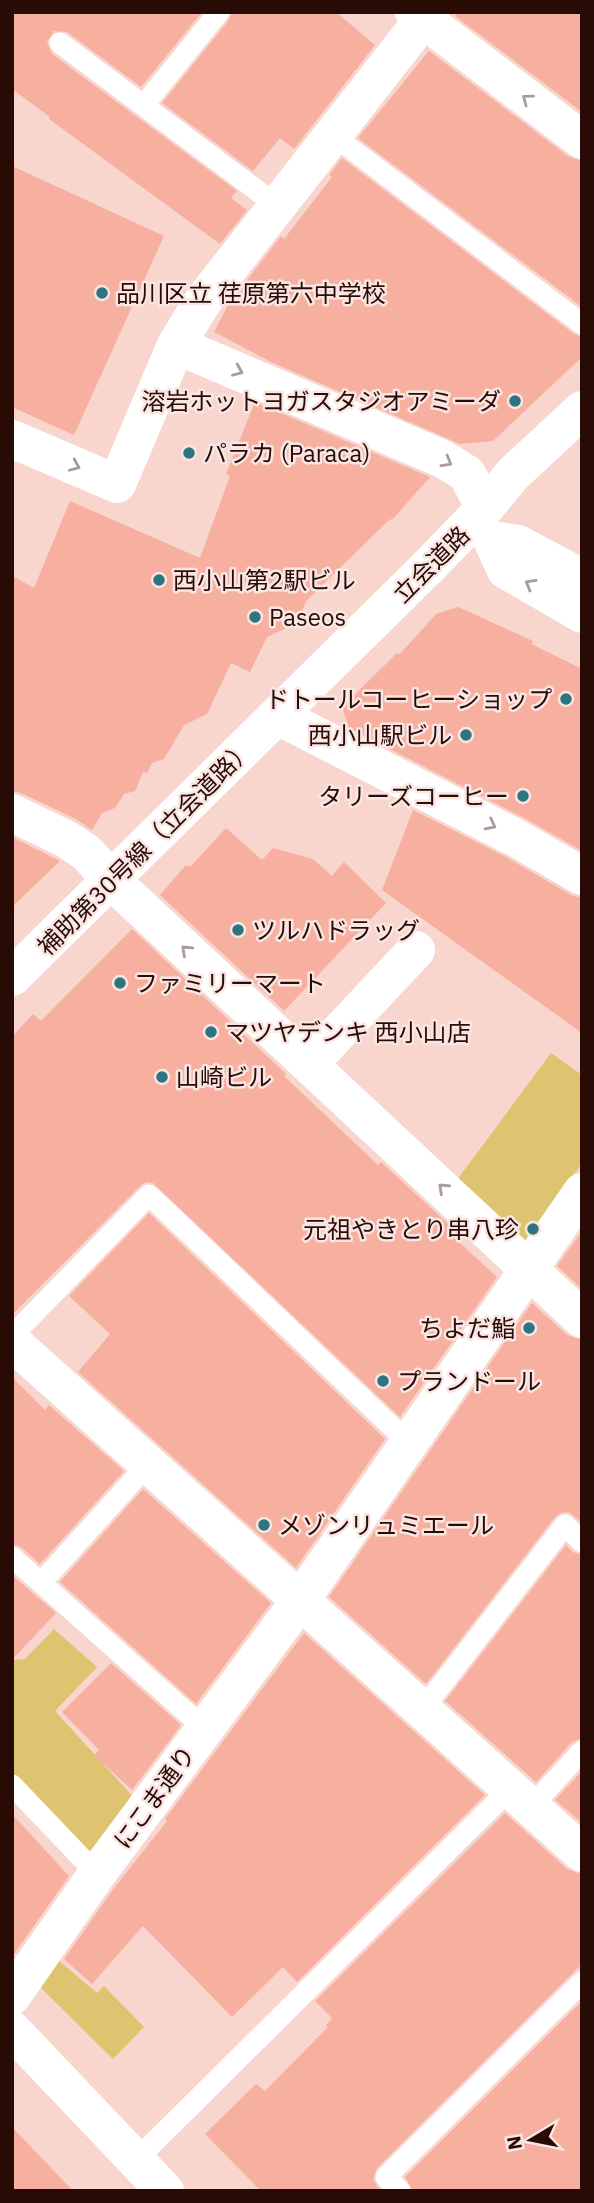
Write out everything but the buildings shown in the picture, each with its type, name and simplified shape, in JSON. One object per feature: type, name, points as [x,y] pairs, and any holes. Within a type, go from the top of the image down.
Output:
[{"type":"street","points":[[12,439],[117,484],[176,345],[203,301],[422,15],[580,134]]},
{"type":"street","points":[[176,345],[443,459],[467,474],[483,524],[506,570],[582,614]]},
{"type":"street","name":"立会道路","points":[[278,716],[483,524],[513,474],[582,410]]},
{"type":"street","points":[[483,524],[582,578]]},
{"type":"street","points":[[278,716],[516,838],[582,876]]},
{"type":"street","name":"補助第30号線（立会道路）","points":[[12,977],[278,716]]},
{"type":"street","points":[[12,813],[87,853],[112,881],[582,1319]]},
{"type":"street","points":[[309,1064],[416,950]]},
{"type":"street","name":"にこま通り","points":[[12,1996],[97,1874],[300,1601],[582,1192]]},
{"type":"street","points":[[12,1342],[582,1853]]},
{"type":"street","points":[[12,2030],[165,2191]]},
{"type":"lane","points":[[144,105],[219,12]]},
{"type":"lane","points":[[60,43],[278,206]]},
{"type":"lane","points":[[332,135],[582,324]]},
{"type":"lane","points":[[12,1336],[149,1195],[410,1443]]},
{"type":"lane","points":[[41,1583],[148,1464]]},
{"type":"lane","points":[[422,1710],[565,1525],[582,1542]]},
{"type":"lane","points":[[12,1557],[204,1728]]},
{"type":"lane","points":[[135,2161],[520,1798],[582,1751]]},
{"type":"lane","points":[[12,1785],[97,1874]]},
{"type":"lane","points":[[400,2191],[386,2177],[582,1982]]},
{"type":"shaded area","points":[[551,1053],[582,1075],[582,1163],[524,1242],[457,1180]]},
{"type":"shaded area","points":[[54,1629],[97,1667],[55,1711],[137,1801],[93,1861],[12,1782],[12,1660],[25,1659]]},
{"type":"shaded area","points":[[57,1959],[97,1993],[104,1986],[144,2027],[113,2059],[36,1983]]},
{"type":"place","name":"品川区立 荏原第六中学校","points":[[102,293]]},
{"type":"place","name":"溶岩ホットヨガスタジオアミーダ","points":[[515,401]]},
{"type":"place","name":"パラカ (Paraca)","points":[[189,453]]},
{"type":"place","name":"西小山第2駅ビル","points":[[159,580]]},
{"type":"place","name":"Paseos","points":[[255,617]]},
{"type":"place","name":"ドトールコーヒーショップ","points":[[566,699]]},
{"type":"place","name":"西小山駅ビル","points":[[466,735]]},
{"type":"place","name":"タリーズコーヒー","points":[[523,796]]},
{"type":"place","name":"ツルハドラッグ","points":[[238,930]]},
{"type":"place","name":"ファミリーマート","points":[[120,983]]},
{"type":"place","name":"マツヤデンキ 西小山店","points":[[211,1032]]},
{"type":"place","name":"山崎ビル","points":[[162,1077]]},
{"type":"place","name":"元祖やきとり串八珍","points":[[533,1229]]},
{"type":"place","name":"ちよだ鮨","points":[[529,1328]]},
{"type":"place","name":"プランドール","points":[[383,1381]]},
{"type":"place","name":"メゾンリュミエール","points":[[264,1525]]}]
